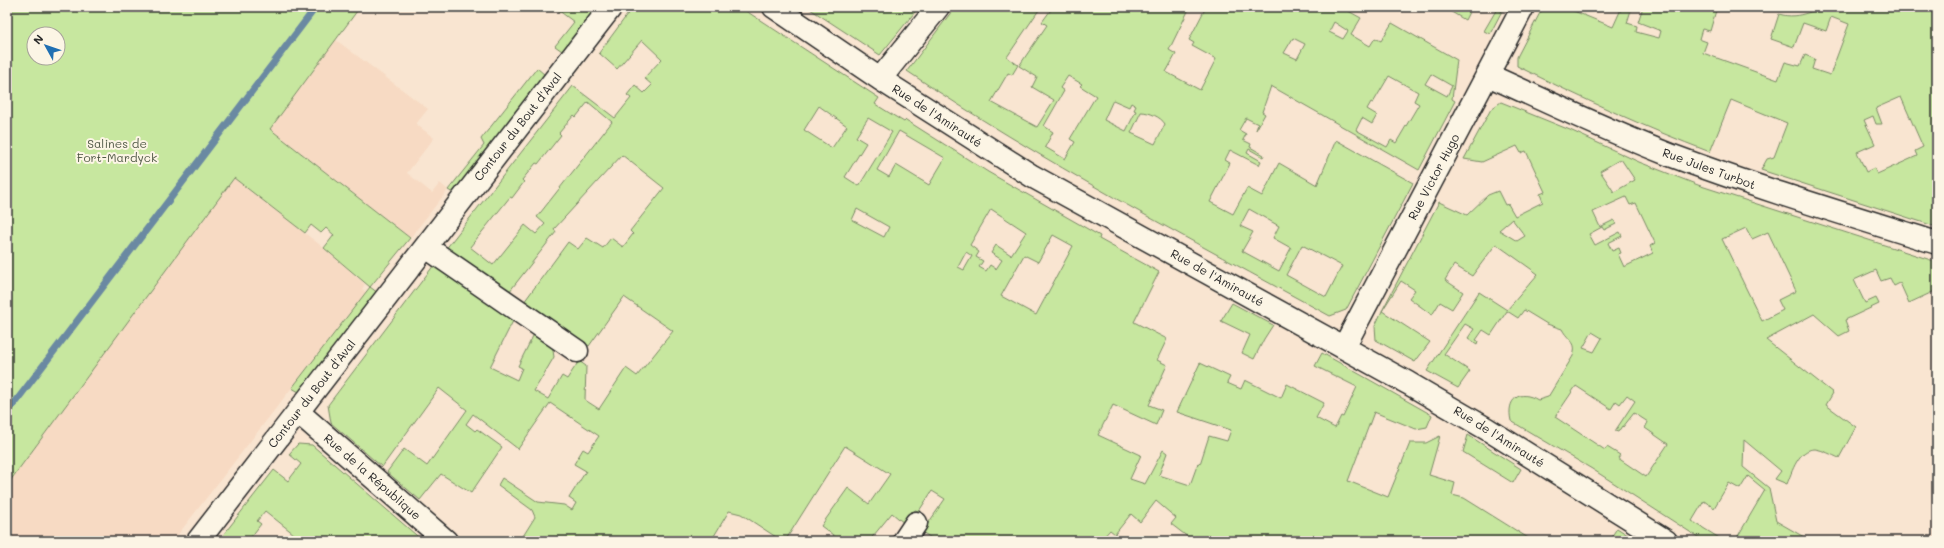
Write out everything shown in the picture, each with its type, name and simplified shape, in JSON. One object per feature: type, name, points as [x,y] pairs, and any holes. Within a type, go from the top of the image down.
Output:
[{"type":"street","name":"Contour du Bout d'Aval","points":[[198,541],[611,7]]},
{"type":"street","name":"Rue de l'Amirauté","points":[[774,7],[880,80],[1032,176],[1344,347],[1455,410],[1666,541]]},
{"type":"street","points":[[880,80],[938,7]]},
{"type":"street","name":"Rue Victor Hugo","points":[[1344,347],[1523,7]]},
{"type":"street","name":"Rue Jules Turbot","points":[[1488,75],[1618,133],[1755,186],[1937,243]]},
{"type":"street","points":[[426,247],[576,351]]},
{"type":"street","name":"Rue de la République","points":[[298,412],[446,541]]},
{"type":"street","points":[[904,541],[916,522]]},
{"type":"shaded area","points":[[336,40],[428,109],[416,124],[434,138],[407,173],[432,193],[440,183],[448,190],[410,238],[270,129]]},
{"type":"shaded area","points":[[234,178],[324,248],[365,284],[362,289],[366,292],[173,541],[7,541],[7,485]]},
{"type":"green space","name":"Salines de Fort-Mardyck","points":[[7,7],[360,7],[270,129],[410,238],[370,287],[324,248],[334,235],[326,228],[321,233],[311,225],[305,233],[234,178],[7,485]]},
{"type":"green space","points":[[554,7],[597,7],[562,51],[555,46],[574,22]]},
{"type":"green space","points":[[633,7],[740,7],[879,98],[875,104],[904,122],[906,120],[988,172],[1100,236],[1099,239],[1159,272],[1134,322],[1167,339],[1157,360],[1167,365],[1149,405],[1162,410],[1156,425],[1113,405],[1098,435],[1141,455],[1130,479],[1145,484],[1163,450],[1167,453],[1159,475],[1190,485],[1198,463],[1200,464],[1209,436],[1227,441],[1231,430],[1177,412],[1200,363],[1230,377],[1227,383],[1241,389],[1245,380],[1281,398],[1287,384],[1324,403],[1316,418],[1335,428],[1341,416],[1343,417],[1357,387],[1315,366],[1322,353],[1432,415],[1427,427],[1416,429],[1374,412],[1348,481],[1388,497],[1410,443],[1426,443],[1440,436],[1429,475],[1455,483],[1452,495],[1464,498],[1533,541],[1193,541],[1171,524],[1176,518],[1156,501],[1140,522],[1131,514],[1115,534],[1110,530],[1100,541],[936,541],[922,532],[945,499],[932,491],[919,511],[915,510],[905,524],[892,513],[869,541],[841,541],[821,526],[848,488],[869,504],[890,474],[845,446],[785,541],[774,541],[776,537],[741,514],[729,511],[711,541],[520,541],[535,517],[532,510],[498,485],[502,478],[538,502],[564,505],[572,510],[576,503],[569,498],[586,471],[574,464],[583,449],[588,452],[599,436],[550,403],[518,449],[473,414],[466,424],[475,431],[477,429],[502,447],[471,493],[441,474],[420,500],[387,472],[404,449],[427,466],[467,410],[439,388],[382,467],[331,423],[328,405],[434,265],[513,321],[490,367],[517,380],[522,368],[518,366],[535,332],[552,344],[554,357],[534,391],[548,399],[562,376],[567,379],[579,361],[586,366],[585,400],[599,409],[626,368],[637,376],[673,331],[624,297],[589,346],[524,302],[568,242],[578,249],[587,238],[603,248],[611,238],[623,247],[633,234],[630,231],[664,188],[622,155],[554,229],[556,232],[509,292],[445,250],[573,86],[615,118],[631,98],[627,95],[635,85],[644,93],[652,85],[644,78],[662,59],[642,40],[617,69],[599,53]],"holes":[[[588,102],[612,122],[537,217],[545,224],[536,234],[525,225],[493,265],[470,247],[510,197],[512,198],[524,182],[522,180],[536,163],[538,164],[561,135],[559,133],[574,115],[576,117]],[[819,106],[847,126],[832,148],[804,130]],[[868,118],[892,132],[859,186],[845,177],[866,143],[856,137]],[[899,131],[945,158],[929,185],[896,165],[889,177],[877,170]],[[857,209],[889,227],[884,237],[852,220]],[[991,209],[1026,232],[1011,255],[996,245],[991,253],[1002,260],[996,269],[990,265],[986,271],[979,267],[983,261],[976,257],[979,252],[970,245]],[[1053,235],[1073,246],[1036,315],[1001,296],[1024,255],[1038,262]],[[966,252],[972,256],[964,270],[958,267]]]},
{"type":"green space","points":[[807,7],[919,7],[880,55]]},
{"type":"green space","points":[[955,7],[1009,7],[1014,11],[1017,7],[1041,7],[1007,57],[1018,65],[1012,75],[1008,73],[991,102],[1037,127],[1054,100],[1032,87],[1037,77],[1019,66],[1047,25],[1042,22],[1053,7],[1190,7],[1169,50],[1176,54],[1166,72],[1200,90],[1216,59],[1192,46],[1194,43],[1189,40],[1206,7],[1341,7],[1361,18],[1351,35],[1370,46],[1375,38],[1381,41],[1392,23],[1457,60],[1452,99],[1455,101],[1419,170],[1271,86],[1262,112],[1265,114],[1256,130],[1258,124],[1246,118],[1239,130],[1246,134],[1243,140],[1251,144],[1250,147],[1264,155],[1263,157],[1249,149],[1247,153],[1261,161],[1259,165],[1230,150],[1225,160],[1230,163],[1210,202],[1233,214],[1247,188],[1262,196],[1279,163],[1317,185],[1336,140],[1413,183],[1346,310],[1330,316],[1062,168],[1010,137],[907,71]],"holes":[[[1334,22],[1348,31],[1343,39],[1329,32]],[[1293,38],[1305,44],[1297,59],[1284,53]],[[1431,74],[1452,86],[1447,96],[1425,84]],[[1068,76],[1082,84],[1080,86],[1096,96],[1070,139],[1075,142],[1065,159],[1045,147],[1053,132],[1044,126],[1064,91],[1060,88]],[[1389,76],[1418,92],[1414,101],[1419,104],[1396,143],[1391,140],[1387,147],[1356,130],[1362,118],[1372,124],[1377,115],[1367,109],[1371,102],[1373,103]],[[1113,100],[1129,107],[1131,103],[1136,106],[1134,110],[1136,111],[1126,131],[1104,120]],[[1141,112],[1154,115],[1161,119],[1165,124],[1155,144],[1131,133]],[[1249,209],[1279,226],[1273,238],[1291,248],[1279,271],[1242,251],[1253,232],[1240,226]],[[1302,245],[1342,266],[1326,297],[1286,275]]]},
{"type":"green space","points":[[1443,7],[1461,7],[1469,12],[1465,20]]},
{"type":"green space","points":[[1498,7],[1504,7],[1490,34],[1484,31]]},
{"type":"green space","points":[[1543,7],[1564,7],[1613,27],[1622,7],[1632,7],[1627,23],[1637,26],[1636,32],[1659,38],[1661,31],[1638,22],[1643,7],[1717,7],[1710,31],[1702,29],[1699,39],[1707,42],[1703,53],[1778,80],[1785,62],[1800,66],[1805,55],[1815,59],[1812,69],[1830,75],[1849,24],[1831,17],[1826,31],[1803,23],[1794,47],[1771,39],[1779,14],[1794,16],[1820,10],[1834,9],[1835,7],[1937,7],[1937,227],[1761,170],[1767,159],[1774,157],[1787,123],[1731,100],[1710,152],[1589,101],[1541,78],[1517,66],[1517,57]],"holes":[[[1901,97],[1923,147],[1915,151],[1917,156],[1877,174],[1874,168],[1866,172],[1857,152],[1875,144],[1864,120],[1873,116],[1876,124],[1882,124],[1876,108]]]},
{"type":"green space","points":[[537,68],[545,75],[453,193],[448,190],[484,145],[481,139]]},
{"type":"green space","points":[[1501,102],[1570,130],[1639,162],[1698,185],[1937,262],[1937,290],[1909,303],[1900,283],[1894,286],[1890,278],[1881,281],[1876,270],[1854,280],[1865,303],[1876,298],[1879,304],[1845,320],[1849,331],[1839,336],[1814,314],[1766,340],[1833,393],[1826,405],[1856,427],[1839,458],[1824,451],[1815,449],[1804,453],[1796,462],[1787,484],[1775,479],[1781,471],[1744,440],[1743,467],[1769,488],[1776,521],[1804,537],[1804,541],[1735,541],[1765,490],[1748,476],[1740,489],[1729,483],[1714,508],[1704,501],[1692,521],[1724,541],[1704,541],[1592,469],[1511,421],[1510,407],[1512,402],[1520,396],[1531,397],[1538,400],[1548,397],[1573,356],[1574,351],[1572,341],[1562,329],[1547,324],[1524,310],[1518,318],[1507,311],[1491,335],[1483,330],[1476,340],[1478,341],[1477,344],[1468,338],[1474,329],[1465,324],[1444,354],[1470,371],[1458,388],[1427,371],[1479,292],[1507,310],[1538,274],[1496,244],[1472,276],[1454,265],[1445,280],[1463,292],[1452,309],[1440,302],[1432,315],[1409,298],[1415,290],[1401,281],[1382,311],[1439,202],[1467,215],[1488,195],[1498,191],[1505,205],[1508,204],[1515,216],[1543,202],[1540,194],[1545,192],[1526,151],[1521,153],[1517,146],[1482,162],[1464,159],[1491,109]],"holes":[[[1621,159],[1635,180],[1614,192],[1600,171]],[[1626,197],[1630,205],[1636,203],[1655,243],[1650,246],[1653,253],[1624,267],[1618,254],[1621,253],[1619,248],[1612,251],[1608,243],[1622,236],[1620,232],[1595,245],[1589,234],[1602,227],[1604,230],[1616,224],[1614,220],[1600,227],[1593,212]],[[1512,219],[1525,236],[1517,241],[1499,230]],[[1746,228],[1752,239],[1768,232],[1796,291],[1778,300],[1783,310],[1762,321],[1722,239]],[[1592,332],[1602,338],[1594,352],[1583,348]],[[1576,386],[1611,409],[1616,401],[1620,404],[1627,395],[1635,401],[1615,431],[1618,432],[1634,413],[1648,422],[1645,428],[1668,444],[1646,477],[1618,458],[1620,455],[1607,447],[1605,450],[1555,417]]]},
{"type":"green space","points":[[370,287],[378,293],[303,389],[299,392],[292,388]]},
{"type":"green space","points":[[1232,303],[1273,325],[1254,359],[1242,353],[1250,335],[1221,321]]},
{"type":"green space","points":[[1382,311],[1430,342],[1415,362],[1376,340],[1375,326]]},
{"type":"green space","points":[[1468,435],[1521,469],[1513,483],[1463,452]]},
{"type":"green space","points":[[298,444],[312,445],[423,541],[288,541],[294,534],[265,511],[257,521],[261,524],[248,541],[222,541],[220,539],[274,470],[288,481],[301,464],[289,454]]},
{"type":"green space","points":[[1617,528],[1637,541],[1615,541],[1616,539],[1612,536]]},
{"type":"waterway","points":[[7,413],[316,7]]}]
